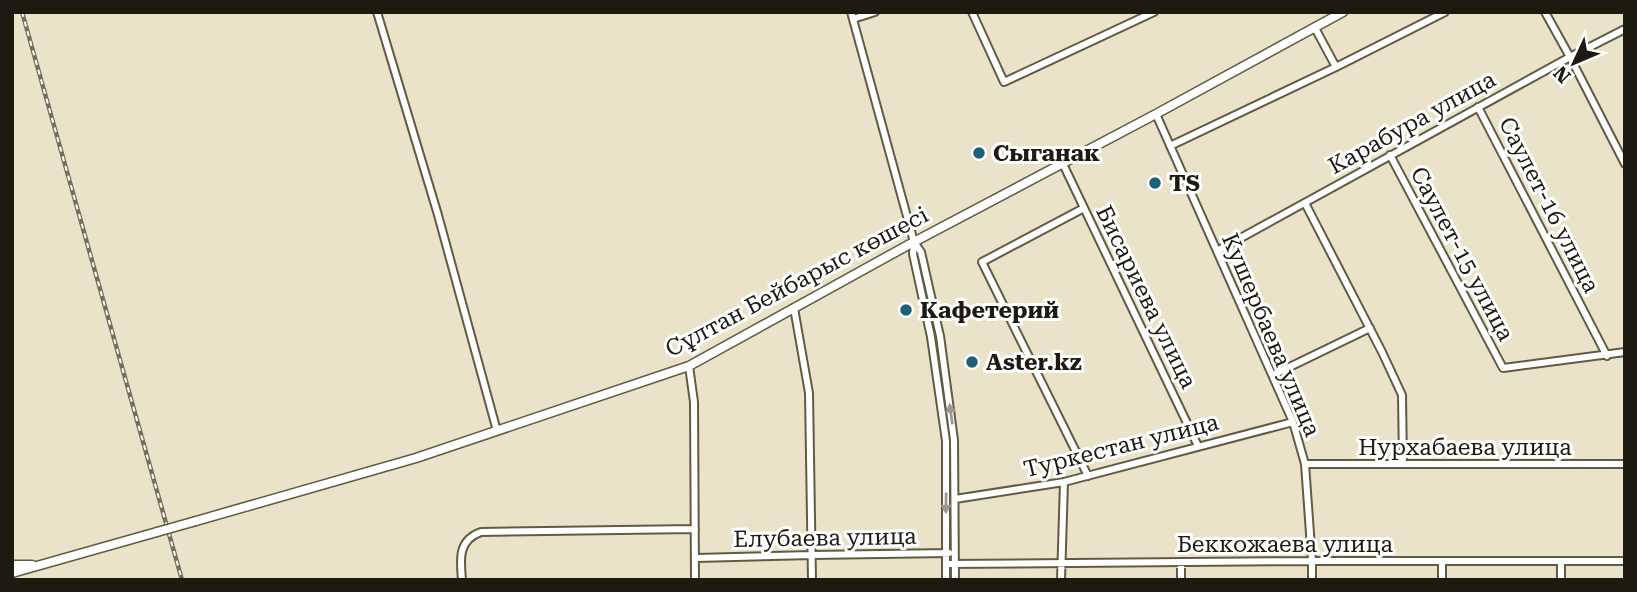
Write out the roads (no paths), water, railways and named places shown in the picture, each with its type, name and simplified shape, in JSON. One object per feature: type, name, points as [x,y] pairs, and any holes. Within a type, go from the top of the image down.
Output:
[{"type":"main road","name":"Сұлтан Бейбарыс көшесі","points":[[42,565],[416,458],[689,366],[1343,12]]},
{"type":"main road","points":[[12,565],[42,565]]},
{"type":"main road","points":[[12,573],[42,565]]},
{"type":"main road","points":[[13,580],[42,565]]},
{"type":"street","points":[[377,12],[438,215],[496,431]]},
{"type":"street","points":[[875,12],[852,16],[914,242],[920,251],[940,336],[954,440],[955,580]]},
{"type":"street","points":[[972,12],[1004,82],[1154,12]]},
{"type":"street","points":[[1170,146],[1446,12]]},
{"type":"street","points":[[1545,12],[1625,164]]},
{"type":"street","points":[[1315,28],[1336,67]]},
{"type":"street","name":"Карабура улица","points":[[1217,251],[1625,29]]},
{"type":"street","name":"Саулет-16 улица","points":[[1478,107],[1607,356]]},
{"type":"street","name":"Кушербаева улица","points":[[1156,114],[1293,422],[1305,464],[1312,580]]},
{"type":"street","name":"Саулет-15 улица","points":[[1390,155],[1503,368],[1607,356]]},
{"type":"street","name":"Бисариева улица","points":[[1063,164],[1198,446]]},
{"type":"street","points":[[1305,203],[1402,395],[1403,464]]},
{"type":"street","points":[[1084,208],[982,262],[1087,476]]},
{"type":"street","points":[[914,242],[913,254],[931,337],[946,441],[946,580]]},
{"type":"street","points":[[794,308],[810,405],[812,580]]},
{"type":"street","points":[[1273,374],[1370,328]]},
{"type":"street","points":[[1607,356],[1625,352]]},
{"type":"street","points":[[689,366],[694,402],[695,580]]},
{"type":"street","name":"Туркестан улица","points":[[955,499],[1064,482],[1293,422]]},
{"type":"street","name":"Нурхабаева улица","points":[[1305,464],[1625,464]]},
{"type":"street","points":[[1061,580],[1064,482]]},
{"type":"street","points":[[462,580],[460,562],[467,539],[481,532],[695,529]]},
{"type":"street","name":"Елубаева улица","points":[[696,558],[955,554]]},
{"type":"street","points":[[1442,561],[1442,580]]},
{"type":"street","points":[[1561,561],[1561,580]]},
{"type":"street","name":"Беккожаева улица","points":[[946,564],[1625,561]]},
{"type":"street","points":[[1181,562],[1181,580]]},
{"type":"railway","points":[[22,12],[182,580]]},
{"type":"place","name":"Сыганак","points":[[979,153]]},
{"type":"place","name":"TS","points":[[1155,183]]},
{"type":"place","name":"Кафетерий","points":[[906,310]]},
{"type":"place","name":"Aster.kz","points":[[972,362]]}]
